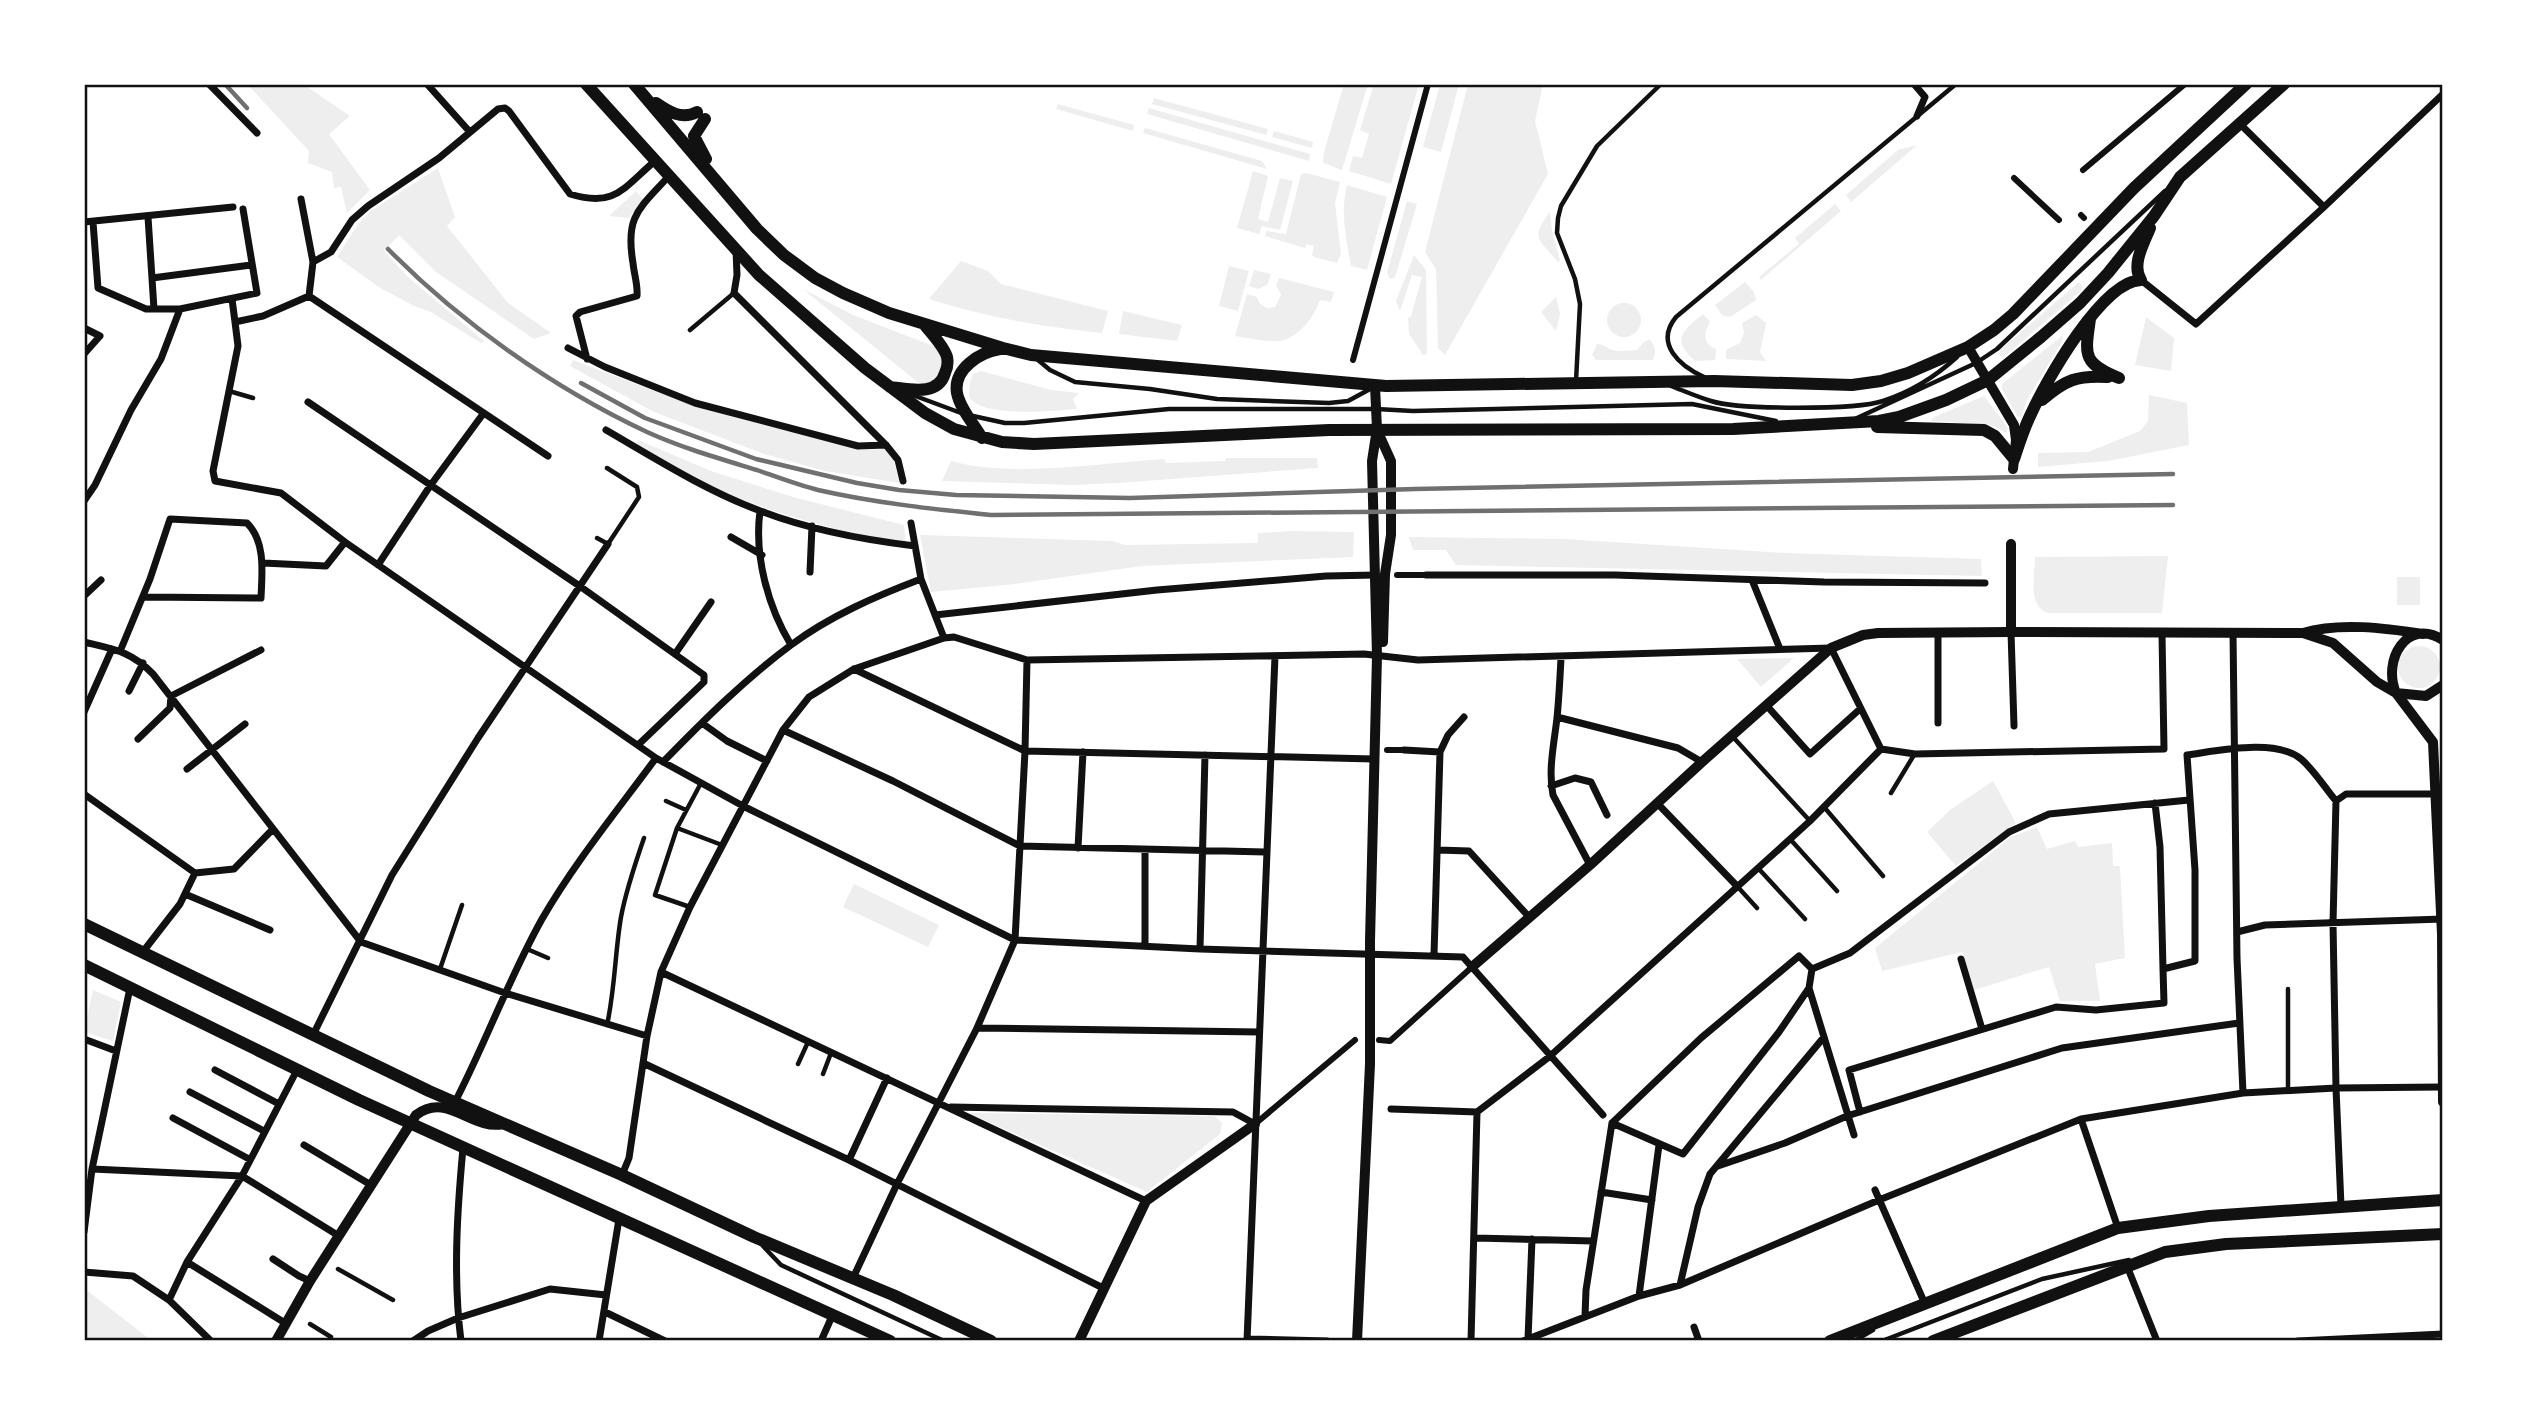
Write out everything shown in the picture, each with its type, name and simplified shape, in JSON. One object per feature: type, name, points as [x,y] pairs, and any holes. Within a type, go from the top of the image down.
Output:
[{"type":"main road","points":[[586,84],[759,275],[890,387],[941,423],[982,438],[1034,444],[1377,429],[1733,429],[1879,421],[1899,417],[1946,400],[1988,380],[2080,303],[2108,274],[2154,216],[2180,177],[2284,84]]},
{"type":"main road","points":[[637,87],[757,229],[784,255],[814,278],[889,313],[1031,355],[1375,386],[1714,382],[1868,384],[1908,373],[1968,347],[2013,314],[2134,188],[2246,84]]},
{"type":"main road","points":[[637,87],[671,113],[701,116],[695,132],[696,142],[728,195]]},
{"type":"main road","points":[[2035,405],[2057,387],[2074,379],[2093,376],[2119,378],[2097,368],[2088,355],[2091,315],[2120,286],[2141,280],[2137,265],[2154,216]]},
{"type":"main road","points":[[2013,464],[2035,405],[2091,315],[2108,274]]},
{"type":"main road","points":[[890,387],[920,390],[933,388],[943,380],[947,370],[946,354],[924,324]]},
{"type":"main road","points":[[1968,347],[2014,425],[2016,440],[2013,464]]},
{"type":"main road","points":[[982,438],[957,393],[962,374],[972,361],[981,354],[1003,348]]},
{"type":"main road","points":[[1824,424],[1983,430],[1995,436],[2013,464]]},
{"type":"main road","points":[[2011,544],[2011,632],[2303,633],[2321,627],[2403,631],[2436,636],[2443,640]]},
{"type":"main road","points":[[2303,633],[2333,643],[2377,682],[2396,693],[2426,696],[2443,685]]},
{"type":"main road","points":[[2423,634],[2406,641],[2393,657],[2393,685],[2396,693],[2433,742],[2442,919],[2443,1102]]},
{"type":"main road","points":[[84,924],[455,1102],[990,1341]]},
{"type":"main road","points":[[84,965],[464,1149],[890,1341]]},
{"type":"main road","points":[[1830,1341],[2118,1228],[2171,1220],[2443,1200]]},
{"type":"main road","points":[[1937,1340],[2165,1252],[2226,1244],[2443,1234]]},
{"type":"street","points":[[209,84],[257,133]]},
{"type":"street","points":[[427,84],[469,131]]},
{"type":"street","points":[[1353,360],[1428,84]]},
{"type":"street","points":[[1914,84],[1925,97],[1917,116]]},
{"type":"street","points":[[2083,170],[2185,84]]},
{"type":"street","points":[[2141,280],[2196,324],[2443,94]]},
{"type":"street","points":[[313,262],[331,252],[352,220],[382,195],[439,158],[498,108],[505,108],[570,194],[583,198],[612,197],[655,161]]},
{"type":"street","points":[[2239,123],[2324,207]]},
{"type":"street","points":[[587,359],[576,316],[580,312],[637,296],[631,249],[633,220],[639,209],[668,177]]},
{"type":"street","points":[[2014,178],[2059,220]]},
{"type":"street","points":[[301,199],[313,262],[309,296]]},
{"type":"street","points":[[233,207],[88,222],[98,289],[146,309],[180,309],[257,293],[243,209]]},
{"type":"street","points":[[148,217],[155,309]]},
{"type":"street","points":[[736,249],[734,293],[886,445],[898,460],[903,481]]},
{"type":"street","points":[[152,278],[251,265]]},
{"type":"street","points":[[235,322],[262,316],[309,296]]},
{"type":"street","points":[[309,296],[548,456]]},
{"type":"street","points":[[232,299],[238,346],[213,471],[215,481],[282,494],[345,542],[659,760],[743,806],[1015,940],[1462,957],[1603,1115]]},
{"type":"street","points":[[84,501],[161,359],[180,309]]},
{"type":"street","points":[[84,328],[100,336],[84,354]]},
{"type":"street","points":[[568,348],[587,359],[660,390],[727,412],[858,446],[886,445]]},
{"type":"street","points":[[1357,1341],[1369,1076],[1377,656],[1371,575],[1372,461],[1377,429],[1375,386]]},
{"type":"street","points":[[308,402],[704,675],[705,680],[638,745]]},
{"type":"street","points":[[378,565],[430,486],[483,414]]},
{"type":"street","points":[[1377,429],[1391,461],[1391,535],[1385,574],[1384,634],[1377,656]]},
{"type":"street","points":[[606,430],[685,476],[760,511],[873,540],[915,546]]},
{"type":"street","points":[[760,511],[762,555],[773,610],[791,645]]},
{"type":"street","points":[[84,712],[143,597],[170,519],[247,523],[256,532],[263,563],[261,598],[143,597]]},
{"type":"street","points":[[911,523],[921,579],[944,638]]},
{"type":"street","points":[[810,572],[812,526]]},
{"type":"street","points":[[731,537],[762,555]]},
{"type":"street","points":[[263,563],[326,566],[345,542]]},
{"type":"street","points":[[313,1035],[392,875],[478,738],[608,544]]},
{"type":"street","points":[[935,615],[1170,589],[1326,576],[1371,575]]},
{"type":"street","points":[[1397,575],[1615,575],[1984,583]]},
{"type":"street","points":[[455,1102],[526,948],[564,883],[659,760],[791,645],[837,616],[921,579]]},
{"type":"street","points":[[84,596],[101,580]]},
{"type":"street","points":[[1752,580],[1780,649]]},
{"type":"street","points":[[675,654],[710,602]]},
{"type":"street","points":[[1379,1040],[1390,1041],[1831,648],[1863,635],[1878,633],[2011,632],[2014,726]]},
{"type":"street","points":[[1938,633],[1938,723]]},
{"type":"street","points":[[2233,633],[2239,1023],[2244,1094]]},
{"type":"street","points":[[1881,749],[1915,754],[2164,749],[2162,634]]},
{"type":"street","points":[[622,1175],[629,1157],[647,1036],[661,972],[690,907],[783,730],[809,697],[854,669],[954,637],[1027,660],[1275,656],[1377,656],[1418,660],[1561,658],[1831,648]]},
{"type":"street","points":[[84,642],[117,649],[143,663],[360,942],[505,993],[647,1036]]},
{"type":"street","points":[[1831,648],[1881,749]]},
{"type":"street","points":[[170,696],[261,650]]},
{"type":"street","points":[[1275,656],[1265,852],[1248,1340],[1327,1341]]},
{"type":"street","points":[[1561,658],[1550,766],[1551,786],[1553,795],[1590,865]]},
{"type":"street","points":[[853,1278],[897,1184],[977,1028],[1015,940],[1027,660]]},
{"type":"street","points":[[129,691],[143,663]]},
{"type":"street","points":[[854,669],[1025,751],[1374,759]]},
{"type":"street","points":[[138,739],[170,708],[170,696]]},
{"type":"street","points":[[1766,706],[1810,754],[1860,709]]},
{"type":"street","points":[[1434,955],[1440,752],[1448,735],[1464,717]]},
{"type":"street","points":[[1557,717],[1678,748],[1702,762]]},
{"type":"street","points":[[702,723],[727,741],[767,761]]},
{"type":"street","points":[[187,769],[245,724]]},
{"type":"street","points":[[783,730],[893,781],[1020,846],[1265,852]]},
{"type":"street","points":[[2163,970],[2195,961],[2195,870],[2188,755],[2235,748],[2262,748],[2288,752],[2300,758],[2336,801],[2333,923],[2341,1206]]},
{"type":"street","points":[[1391,1109],[1477,1112],[1549,1057],[1736,885],[1810,821],[1881,749]]},
{"type":"street","points":[[1387,750],[1440,752]]},
{"type":"street","points":[[1078,848],[1083,752]]},
{"type":"street","points":[[1200,948],[1205,755]]},
{"type":"street","points":[[1551,786],[1575,778],[1591,782],[1607,815]]},
{"type":"street","points":[[2336,801],[2346,793],[2437,794]]},
{"type":"street","points":[[84,794],[195,873],[234,869],[272,830]]},
{"type":"street","points":[[1812,969],[1850,953],[2009,832],[2049,814],[2189,800]]},
{"type":"street","points":[[1657,803],[1736,885]]},
{"type":"street","points":[[1860,1112],[1849,1070],[2056,1007],[2096,1010],[2164,1003],[2160,848],[2155,803]]},
{"type":"street","points":[[1145,946],[1146,850]]},
{"type":"street","points":[[1438,850],[1469,851],[1530,918]]},
{"type":"street","points":[[142,953],[180,904],[195,873]]},
{"type":"street","points":[[185,894],[270,930]]},
{"type":"street","points":[[2237,932],[2265,926],[2442,919]]},
{"type":"street","points":[[1585,1316],[1586,1290],[1612,1124],[1701,1038],[1799,956],[1812,969]]},
{"type":"street","points":[[1961,959],[1982,1028]]},
{"type":"street","points":[[1612,1124],[1683,1154],[1779,1032],[1809,988],[1812,969]]},
{"type":"street","points":[[661,972],[1146,1201]]},
{"type":"street","points":[[84,1232],[86,1198],[130,988]]},
{"type":"street","points":[[1809,988],[1854,1135]]},
{"type":"street","points":[[1718,1166],[1785,1143],[1847,1116],[2062,1048],[2239,1023]]},
{"type":"street","points":[[977,1028],[1259,1032]]},
{"type":"street","points":[[1679,1285],[1698,1207],[1710,1174],[1824,1037]]},
{"type":"street","points":[[84,1039],[116,1051]]},
{"type":"street","points":[[1079,1341],[1146,1201],[1255,1124],[1354,1040]]},
{"type":"street","points":[[643,1063],[849,1160],[1103,1288]]},
{"type":"street","points":[[215,1070],[279,1104]]},
{"type":"street","points":[[169,1300],[187,1262],[242,1176],[248,1159],[297,1070]]},
{"type":"street","points":[[849,1160],[887,1078]]},
{"type":"street","points":[[1532,1239],[1526,1340],[1639,1296],[1679,1285],[1879,1200],[2081,1119],[2244,1094],[2336,1088],[2442,1087]]},
{"type":"street","points":[[190,1092],[264,1132]]},
{"type":"street","points":[[276,1341],[310,1280],[409,1123],[423,1110],[441,1107],[450,1108],[489,1125],[503,1124]]},
{"type":"street","points":[[947,1107],[1233,1112],[1255,1124]]},
{"type":"street","points":[[1471,1341],[1477,1112]]},
{"type":"street","points":[[173,1118],[248,1159]]},
{"type":"street","points":[[2081,1119],[2118,1228]]},
{"type":"street","points":[[304,1144],[371,1185]]},
{"type":"street","points":[[1639,1296],[1659,1145]]},
{"type":"street","points":[[461,1341],[458,1318],[457,1205],[464,1149]]},
{"type":"street","points":[[92,1169],[242,1176],[339,1236]]},
{"type":"street","points":[[1875,1189],[1924,1304]]},
{"type":"street","points":[[1601,1192],[1651,1200]]},
{"type":"street","points":[[599,1341],[619,1219]]},
{"type":"street","points":[[1475,1238],[1593,1241]]},
{"type":"street","points":[[272,1259],[310,1280]]},
{"type":"street","points":[[187,1262],[285,1323]]},
{"type":"street","points":[[2127,1265],[2157,1341]]},
{"type":"street","points":[[84,1272],[133,1276],[169,1300],[211,1341]]},
{"type":"street","points":[[413,1341],[458,1318],[550,1289],[606,1295]]},
{"type":"street","points":[[604,1312],[665,1341]]},
{"type":"street","points":[[821,1341],[833,1314]]},
{"type":"street","points":[[1694,1327],[1699,1341]]},
{"type":"street","points":[[2298,1341],[2443,1334]]},
{"type":"lane","points":[[592,84],[618,120]]},
{"type":"lane","points":[[1576,384],[1580,304],[1575,279],[1558,233],[1561,206],[1597,146],[1661,84]]},
{"type":"lane","points":[[1714,382],[1686,368],[1678,360],[1668,344],[1668,330],[1673,321],[1956,84]]},
{"type":"lane","points":[[1847,423],[1978,362],[2013,336],[2180,177]]},
{"type":"lane","points":[[690,330],[734,293]]},
{"type":"lane","points":[[1663,383],[1713,402],[1734,405],[1867,405],[1884,401],[1914,387],[1942,370],[1968,347]]},
{"type":"lane","points":[[1031,355],[1049,370],[1075,382],[1217,399],[1329,403],[1348,401],[1375,386]]},
{"type":"lane","points":[[890,387],[968,415],[1004,423],[1169,409],[1412,411],[1692,404],[1791,425]]},
{"type":"lane","points":[[229,391],[253,398]]},
{"type":"lane","points":[[597,538],[608,544],[639,494],[637,487],[607,468]]},
{"type":"lane","points":[[1733,736],[1810,821]]},
{"type":"lane","points":[[1891,793],[1915,754]]},
{"type":"lane","points":[[690,907],[655,895],[677,828],[701,783]]},
{"type":"lane","points":[[666,801],[686,810]]},
{"type":"lane","points":[[1824,807],[1883,876]]},
{"type":"lane","points":[[677,828],[723,845]]},
{"type":"lane","points":[[607,1026],[621,919],[631,875],[644,838]]},
{"type":"lane","points":[[1790,839],[1837,891]]},
{"type":"lane","points":[[1757,868],[1805,919]]},
{"type":"lane","points":[[1736,885],[1757,908]]},
{"type":"lane","points":[[440,969],[463,905]]},
{"type":"lane","points":[[526,948],[548,958]]},
{"type":"lane","points":[[2288,989],[2288,1091]]},
{"type":"lane","points":[[798,1064],[808,1042]]},
{"type":"lane","points":[[823,1073],[832,1053]]},
{"type":"lane","points":[[754,1237],[781,1265],[944,1341]]},
{"type":"lane","points":[[1882,1341],[2042,1279],[2165,1252]]},
{"type":"lane","points":[[338,1269],[393,1300]]},
{"type":"lane","points":[[1854,1341],[1895,1317]]},
{"type":"lane","points":[[310,1324],[331,1337]]},
{"type":"shaded area","points":[[247,84],[303,84],[350,116],[329,134],[370,190],[347,213],[341,187],[334,188],[332,172],[308,163],[309,151]]},
{"type":"shaded area","points":[[1344,84],[1368,84],[1342,170],[1323,163]]},
{"type":"shaded area","points":[[1374,84],[1419,84],[1391,184],[1349,171],[1353,156],[1362,158],[1369,134],[1360,130]]},
{"type":"shaded area","points":[[1440,84],[1459,84],[1441,152],[1423,147]]},
{"type":"shaded area","points":[[1468,84],[1543,84],[1535,121],[1548,174],[1445,355],[1438,348],[1436,269],[1425,252]]},
{"type":"shaded area","points":[[1154,98],[1268,129],[1266,135],[1152,104]]},
{"type":"shaded area","points":[[1058,104],[1134,125],[1133,131],[1056,109]]},
{"type":"shaded area","points":[[1149,108],[1310,154],[1309,161],[1147,114]]},
{"type":"shaded area","points":[[1145,128],[1262,161],[1267,169],[1143,133]]},
{"type":"shaded area","points":[[1274,131],[1313,142],[1312,148],[1272,137]]},
{"type":"shaded area","points":[[1917,145],[1851,202],[1846,195],[1898,150]]},
{"type":"shaded area","points":[[438,168],[455,217],[447,226],[508,303],[551,333],[534,339],[436,272],[399,235],[384,251],[408,277],[484,341],[481,343],[431,312],[380,288],[337,257],[369,212]]},
{"type":"shaded area","points":[[1253,171],[1268,176],[1258,219],[1268,222],[1280,178],[1293,181],[1280,230],[1262,226],[1259,234],[1237,228]]},
{"type":"shaded area","points":[[1301,174],[1340,182],[1335,203],[1341,254],[1337,263],[1314,257],[1314,246],[1307,244],[1305,248],[1265,236],[1266,231],[1286,234]]},
{"type":"shaded area","points":[[1347,185],[1387,197],[1367,270],[1351,266],[1344,216]]},
{"type":"shaded area","points":[[636,191],[643,199],[629,218],[609,216]]},
{"type":"shaded area","points":[[1407,201],[1417,204],[1396,274],[1390,279],[1387,273]]},
{"type":"shaded area","points":[[1835,204],[1841,211],[1761,280],[1759,277],[1799,244],[1795,238]]},
{"type":"shaded area","points":[[1550,212],[1560,260],[1558,262],[1541,243],[1538,233]]},
{"type":"shaded area","points":[[1414,255],[1426,270],[1427,354],[1423,355],[1409,334],[1408,318],[1411,316],[1422,277],[1412,275],[1400,311],[1396,301]]},
{"type":"shaded area","points":[[961,261],[988,271],[1001,284],[1108,311],[1102,333],[1014,320],[929,299]]},
{"type":"shaded area","points":[[1229,266],[1249,271],[1238,311],[1219,306]]},
{"type":"shaded area","points":[[1254,270],[1271,274],[1268,284],[1259,289],[1249,286]]},
{"type":"shaded area","points":[[1279,278],[1334,292],[1331,302],[1320,300],[1305,326],[1286,339],[1268,341],[1235,336],[1247,294],[1257,297],[1260,304],[1267,308],[1275,307],[1281,295],[1276,285]]},
{"type":"shaded area","points":[[1745,282],[1754,292],[1756,300],[1730,317],[1722,315],[1715,305]]},
{"type":"shaded area","points":[[2079,282],[2083,287],[2081,291],[2004,357],[2000,356],[2000,350]]},
{"type":"shaded area","points":[[803,289],[853,315],[936,347],[943,364],[935,382],[920,384]]},
{"type":"shaded area","points":[[1556,297],[1560,314],[1556,331],[1541,312]]},
{"type":"shaded area","points":[[1624,303],[1636,308],[1641,320],[1636,332],[1624,337],[1612,332],[1607,320],[1612,308]]},
{"type":"shaded area","points":[[1123,311],[1182,325],[1177,341],[1119,334]]},
{"type":"shaded area","points":[[1703,314],[1710,322],[1706,338],[1716,349],[1715,360],[1695,361],[1681,341],[1685,331]]},
{"type":"shaded area","points":[[1756,315],[1766,323],[1760,352],[1766,361],[1726,359],[1726,350],[1740,343],[1744,333],[1742,323]]},
{"type":"shaded area","points":[[2146,317],[2174,338],[2171,371],[2135,365]]},
{"type":"shaded area","points":[[2063,335],[2062,342],[2026,402],[2021,417],[2018,417],[2002,389],[2002,384]]},
{"type":"shaded area","points":[[1650,340],[1655,349],[1653,360],[1596,360],[1592,355],[1597,344],[1616,351],[1637,350],[1645,341]]},
{"type":"shaded area","points":[[573,360],[694,406],[861,450],[885,449],[893,459],[900,483],[825,471],[764,454],[654,412],[570,366]]},
{"type":"shaded area","points":[[981,371],[1051,390],[1079,393],[1073,399],[1077,409],[1019,412],[976,404],[969,397],[970,382],[973,374]]},
{"type":"shaded area","points":[[2149,395],[2187,403],[2189,445],[2108,461],[2038,467],[2038,453],[2088,452],[2140,431],[2148,421]]},
{"type":"shaded area","points":[[1984,396],[2008,428],[2006,433],[1991,425],[1931,421],[1934,417]]},
{"type":"shaded area","points":[[638,440],[711,471],[793,497],[904,525],[906,542],[821,525],[733,496],[681,471],[636,443]]},
{"type":"shaded area","points":[[1226,458],[1317,458],[1318,468],[1073,485],[942,481],[951,461],[975,466],[1029,469],[1164,459],[1166,463],[1225,461]]},
{"type":"shaded area","points":[[1354,532],[1353,557],[1142,566],[1015,584],[931,592],[920,535],[1113,541],[1125,545],[1258,543],[1258,533]]},
{"type":"shaded area","points":[[1409,537],[1565,539],[1785,553],[1981,559],[1982,576],[1456,565],[1446,550],[1413,550]]},
{"type":"shaded area","points":[[2168,556],[2162,613],[2048,613],[2037,604],[2035,557]]},
{"type":"shaded area","points":[[2397,577],[2420,577],[2420,605],[2397,605]]},
{"type":"shaded area","points":[[2419,646],[2434,652],[2440,667],[2434,682],[2419,688],[2404,682],[2398,667],[2404,652]]},
{"type":"shaded area","points":[[1794,658],[1761,687],[1737,659]]},
{"type":"shaded area","points":[[1993,781],[2016,823],[1956,866],[1927,832],[1950,810]]},
{"type":"shaded area","points":[[2037,827],[2047,849],[2075,841],[2078,847],[2112,843],[2113,866],[2120,866],[2125,958],[2095,964],[2100,1001],[2060,1001],[2049,967],[1974,990],[1962,952],[1882,971],[1875,948],[2011,837]]},
{"type":"shaded area","points":[[854,884],[939,925],[928,947],[843,907]]},
{"type":"shaded area","points":[[93,990],[121,1002],[113,1041],[84,1032]]},
{"type":"shaded area","points":[[968,1113],[1215,1116],[1222,1123],[1220,1134],[1147,1192]]},
{"type":"shaded area","points":[[84,1288],[152,1341],[84,1341]]},
{"type":"railway","points":[[225,84],[247,108]]},
{"type":"railway","points":[[388,249],[446,302],[509,351],[577,395],[647,432],[702,453],[818,490],[882,502],[991,515],[2173,505]]},
{"type":"railway","points":[[581,383],[645,418],[756,459],[857,483],[956,495],[1130,498],[1415,489],[2173,474]]}]
